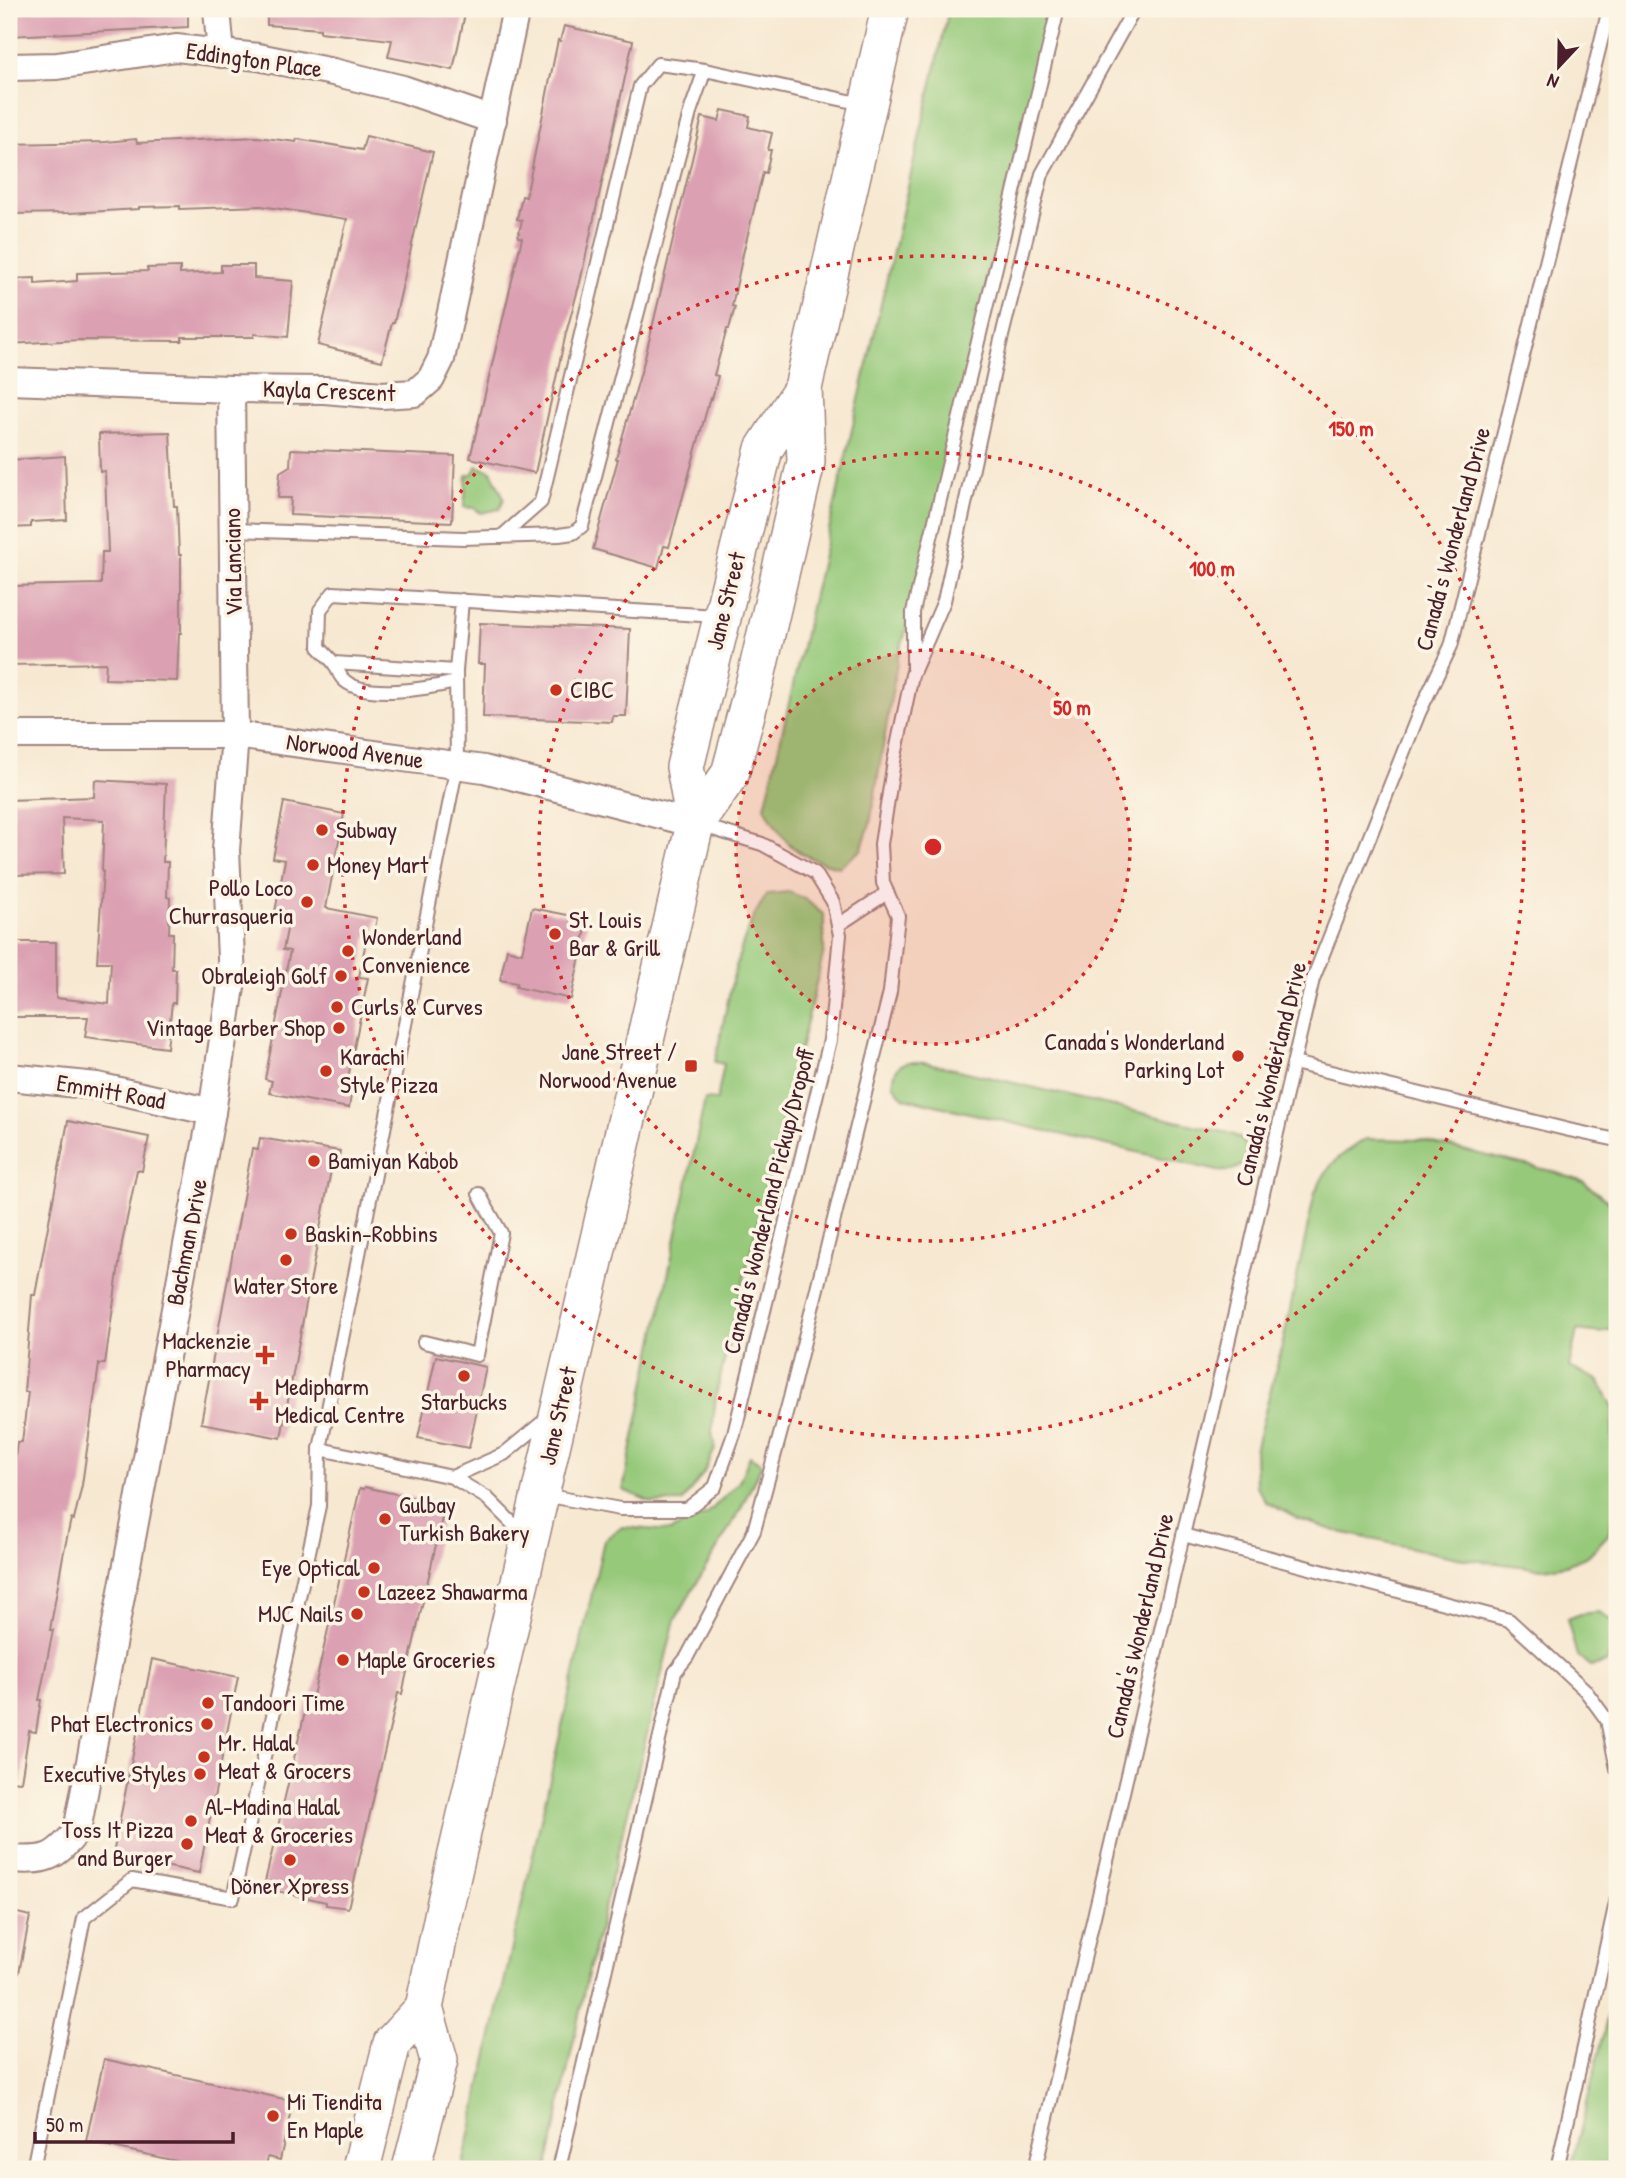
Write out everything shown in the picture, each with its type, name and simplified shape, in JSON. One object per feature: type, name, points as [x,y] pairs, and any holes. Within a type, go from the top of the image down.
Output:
[{"type":"main road","name":"Jane Street","points":[[411,2169],[439,2060],[424,2008],[558,1410],[695,824],[730,774],[757,677],[806,462],[803,388],[890,9]]},
{"type":"main road","name":"Jane Street","points":[[695,824],[685,767],[722,616],[764,449],[803,388]]},
{"type":"main road","name":"Jane Street","points":[[361,2169],[392,2043],[424,2008]]},
{"type":"street","points":[[216,9],[221,54]]},
{"type":"street","name":"Kayla Crescent","points":[[9,381],[325,390],[382,395],[415,393],[431,379],[441,359],[516,9]]},
{"type":"street","name":"Eddington Place","points":[[9,67],[57,66],[176,48],[258,57],[391,86],[493,120]]},
{"type":"street","name":"Via Lanciano","points":[[231,389],[235,735]]},
{"type":"street","name":"Norwood Avenue","points":[[9,735],[235,735],[484,769],[695,824]]},
{"type":"street","name":"Bachman Drive","points":[[9,1859],[40,1861],[64,1847],[77,1831],[212,1112],[232,980],[226,850],[235,735]]},
{"type":"street","name":"Emmitt Road","points":[[9,1077],[97,1086],[212,1112]]},
{"type":"lane","points":[[559,2169],[675,1672],[687,1657],[754,1531],[790,1398],[890,992],[898,916],[883,883],[881,844],[894,761],[912,676],[913,612],[1058,9]]},
{"type":"lane","points":[[912,676],[944,601],[1000,344],[1042,174],[1134,9]]},
{"type":"lane","name":"Canada's Wonderland Drive","points":[[1035,2169],[1313,979],[1419,713],[1451,646],[1609,9]]},
{"type":"lane","points":[[501,537],[541,502],[640,86],[658,65],[705,70],[867,105]]},
{"type":"lane","points":[[233,530],[463,538],[559,536],[573,533],[582,526],[691,109],[705,70]]},
{"type":"lane","points":[[456,677],[409,692],[354,686],[342,678],[334,663],[319,647],[320,610],[333,593],[722,616]]},
{"type":"lane","points":[[33,2169],[85,1918],[132,1880],[233,1898],[319,1506],[320,1449],[457,765],[456,677],[463,600]]},
{"type":"lane","points":[[334,663],[456,677]]},
{"type":"lane","name":"Canada's Wonderland Pickup/Dropoff","points":[[540,1495],[620,1509],[687,1509],[715,1487],[734,1434],[830,1040],[840,935],[833,902],[815,873],[762,844],[695,824]]},
{"type":"lane","points":[[838,925],[887,893]]},
{"type":"lane","points":[[1294,1063],[1617,1140]]},
{"type":"lane","points":[[424,1342],[477,1355],[501,1233],[479,1194]]},
{"type":"lane","points":[[452,1476],[504,1454],[558,1410]]},
{"type":"lane","points":[[320,1449],[452,1476],[487,1498],[530,1541]]},
{"type":"lane","points":[[1183,1535],[1509,1620],[1585,1690],[1607,1720],[1617,1769]]},
{"type":"lane","points":[[1557,2169],[1617,1898]]},
{"type":"green space","points":[[949,9],[1053,9],[912,611],[898,657],[870,824],[861,850],[839,867],[813,859],[794,848],[779,831],[765,807]]},
{"type":"green space","points":[[477,466],[491,471],[504,498],[500,509],[481,513],[474,508],[464,507],[467,475],[472,474]]},
{"type":"green space","points":[[789,892],[805,899],[824,915],[824,951],[716,1395],[712,1432],[715,1449],[703,1474],[682,1502],[653,1503],[623,1490],[705,1099],[717,1100],[724,1064],[715,1062],[734,974],[748,930],[768,894]]},
{"type":"green space","points":[[909,1062],[924,1062],[1228,1133],[1245,1144],[1247,1157],[1237,1168],[1218,1171],[905,1098],[893,1084],[898,1067]]},
{"type":"green space","points":[[1366,1139],[1421,1140],[1551,1171],[1584,1182],[1617,1209],[1617,1327],[1601,1333],[1577,1330],[1569,1367],[1598,1380],[1613,1407],[1612,1462],[1616,1505],[1608,1535],[1588,1556],[1566,1565],[1543,1569],[1457,1558],[1336,1531],[1298,1519],[1266,1502],[1256,1486],[1255,1450],[1284,1338],[1315,1192],[1325,1173],[1336,1161]]},
{"type":"green space","points":[[750,1456],[762,1464],[741,1508],[675,1620],[585,1986],[547,2169],[462,2169],[604,1540],[622,1527],[670,1531],[707,1514],[739,1482]]},
{"type":"green space","points":[[1598,1612],[1613,1622],[1618,1634],[1615,1647],[1606,1663],[1591,1666],[1577,1656],[1567,1619]]},
{"type":"green space","points":[[1617,1978],[1617,2169],[1571,2169]]},
{"type":"building","points":[[9,9],[188,9],[188,27],[9,36]]},
{"type":"building","points":[[267,9],[466,9],[453,70],[388,57],[392,40],[320,32],[320,29],[267,25]]},
{"type":"building","points":[[564,26],[633,41],[535,473],[470,458],[522,238],[518,237],[522,220],[517,219],[522,196],[526,197],[558,40],[560,41]]},
{"type":"building","points":[[722,110],[750,116],[748,127],[772,133],[768,150],[771,150],[743,254],[732,306],[735,307],[714,375],[718,376],[712,399],[710,398],[669,547],[664,546],[658,568],[593,549],[645,358],[702,117],[719,121]]},
{"type":"building","points":[[366,136],[433,152],[394,323],[382,361],[318,345],[347,219],[261,206],[180,209],[180,206],[139,207],[70,213],[9,214],[9,144],[136,139],[137,143],[257,137],[296,142],[297,139],[362,150]]},
{"type":"building","points":[[221,265],[254,265],[254,278],[293,281],[288,337],[254,334],[254,337],[182,337],[182,341],[79,340],[9,344],[9,279],[35,278],[35,284],[77,281],[77,273],[148,271],[147,268],[180,267],[180,274],[221,272]]},
{"type":"building","points":[[170,432],[174,506],[177,506],[181,555],[181,633],[177,681],[105,679],[106,663],[9,665],[9,586],[101,584],[102,552],[108,552],[105,471],[100,472],[99,434]]},
{"type":"building","points":[[291,449],[455,456],[452,522],[290,515],[291,498],[278,498],[280,472],[290,466]]},
{"type":"building","points":[[65,456],[67,520],[31,522],[31,527],[9,528],[9,460]]},
{"type":"building","name":"CIBC","points":[[480,623],[630,629],[626,716],[613,716],[612,722],[483,717],[485,664],[478,664]]},
{"type":"building","points":[[95,780],[166,784],[163,862],[168,862],[169,933],[173,933],[172,969],[176,969],[175,1003],[172,1003],[167,1048],[85,1037],[88,1017],[9,1017],[9,942],[56,942],[56,998],[109,1004],[111,962],[97,962],[104,820],[62,818],[64,874],[9,875],[9,800],[94,797]]},
{"type":"building","points":[[284,802],[344,814],[326,908],[377,918],[373,937],[367,936],[359,977],[368,978],[346,1088],[352,1089],[349,1108],[269,1093],[272,1081],[265,1079],[290,951],[283,950],[289,919],[274,917],[285,860],[273,858]]},
{"type":"building","name":"St. Louis Bar & Grill","points":[[532,908],[588,919],[571,999],[516,987],[517,983],[500,980],[507,949],[522,953]]},
{"type":"building","points":[[68,1121],[149,1137],[142,1171],[137,1170],[122,1243],[105,1364],[99,1364],[82,1485],[63,1556],[36,1732],[29,1731],[21,1782],[9,1781],[9,1504],[17,1442],[22,1442],[28,1392],[24,1392],[32,1295],[35,1295]]},
{"type":"building","points":[[260,1138],[340,1151],[336,1171],[331,1170],[281,1438],[201,1423],[252,1149],[258,1150]]},
{"type":"building","points":[[436,1356],[486,1367],[469,1448],[418,1438]]},
{"type":"building","points":[[360,1488],[445,1505],[402,1694],[398,1693],[348,1908],[326,1905],[326,1902],[264,1886],[308,1699],[312,1700]]},
{"type":"building","points":[[152,1659],[238,1677],[199,1873],[140,1861],[138,1869],[111,1864]]},
{"type":"building","points":[[9,1911],[30,1916],[19,1973],[9,1972]]},
{"type":"building","points":[[104,2059],[293,2101],[280,2160],[268,2157],[265,2169],[212,2169],[86,2141]]},
{"type":"place","name":"CIBC","points":[[556,690]]},
{"type":"place","name":"Subway","points":[[322,830]]},
{"type":"place","name":"Money Mart","points":[[313,865]]},
{"type":"place","name":"Pollo Loco Churrasqueria","points":[[307,902]]},
{"type":"place","name":"St. Louis Bar & Grill","points":[[555,934]]},
{"type":"place","name":"Wonderland Convenience","points":[[348,951]]},
{"type":"place","name":"Obraleigh Golf","points":[[341,976]]},
{"type":"place","name":"Curls & Curves","points":[[337,1007]]},
{"type":"place","name":"Vintage Barber Shop","points":[[339,1028]]},
{"type":"place","name":"Canada's Wonderland Parking Lot","points":[[1238,1056]]},
{"type":"place","name":"Jane Street / Norwood Avenue","points":[[691,1066]]},
{"type":"place","name":"Karachi Style Pizza","points":[[326,1071]]},
{"type":"place","name":"Bamiyan Kabob","points":[[314,1161]]},
{"type":"place","name":"Baskin-Robbins","points":[[291,1234]]},
{"type":"place","name":"Water Store","points":[[286,1260]]},
{"type":"place","name":"Mackenzie Pharmacy","points":[[265,1355]]},
{"type":"place","name":"Starbucks","points":[[464,1376]]},
{"type":"place","name":"Medipharm Medical Centre","points":[[259,1401]]},
{"type":"place","name":"Gulbay Turkish Bakery","points":[[385,1519]]},
{"type":"place","name":"Eye Optical","points":[[374,1568]]},
{"type":"place","name":"Lazeez Shawarma","points":[[364,1592]]},
{"type":"place","name":"MJC Nails","points":[[357,1614]]},
{"type":"place","name":"Maple Groceries","points":[[343,1660]]},
{"type":"place","name":"Tandoori Time","points":[[208,1703]]},
{"type":"place","name":"Phat Electronics","points":[[207,1724]]},
{"type":"place","name":"Mr. Halal Meat & Grocers","points":[[204,1757]]},
{"type":"place","name":"Executive Styles","points":[[200,1774]]},
{"type":"place","name":"Al-Madina Halal Meat & Groceries","points":[[191,1821]]},
{"type":"place","name":"Toss It Pizza and Burger","points":[[187,1844]]},
{"type":"place","name":"Döner Xpress","points":[[290,1860]]},
{"type":"place","name":"Mi Tiendita En Maple","points":[[273,2116]]}]
